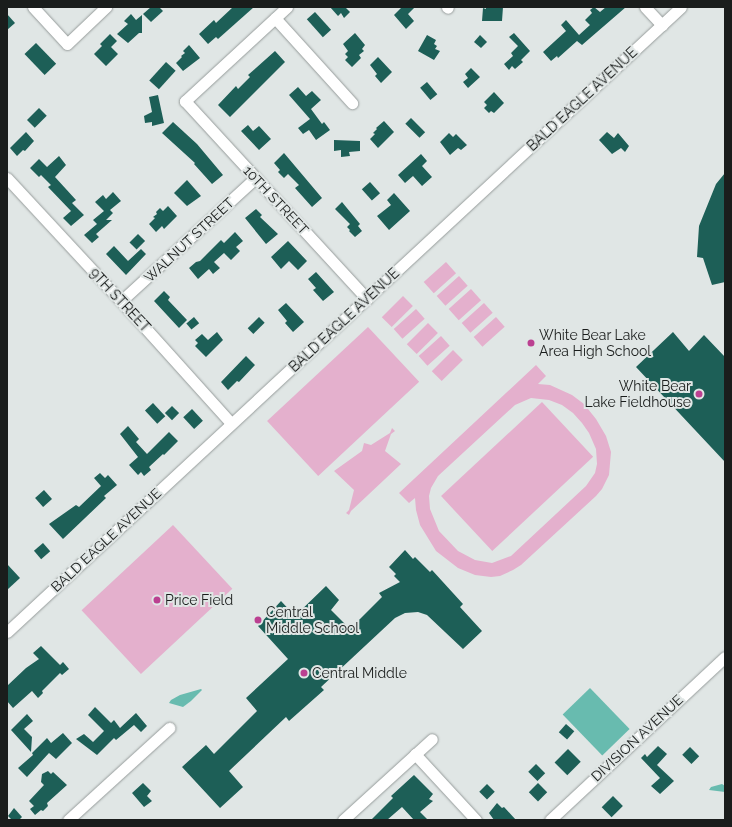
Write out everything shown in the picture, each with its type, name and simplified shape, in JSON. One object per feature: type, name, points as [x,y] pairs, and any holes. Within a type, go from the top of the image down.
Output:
[{"type":"street","points":[[33,7],[67,44],[106,7]]},
{"type":"street","points":[[286,7],[275,18],[352,103]]},
{"type":"street","points":[[645,7],[662,25]]},
{"type":"street","name":"BALD EAGLE AVENUE","points":[[7,632],[681,7]]},
{"type":"street","name":"10TH STREET","points":[[275,18],[185,101],[367,299]]},
{"type":"street","name":"9TH STREET","points":[[7,178],[231,423]]},
{"type":"street","name":"WALNUT STREET","points":[[121,301],[255,178]]},
{"type":"street","name":"DIVISION AVENUE","points":[[550,820],[725,657]]},
{"type":"street","points":[[68,820],[169,728]]},
{"type":"street","points":[[343,820],[432,739]]},
{"type":"street","points":[[415,754],[476,820]]},
{"type":"shaded area","points":[[446,262],[456,273],[434,293],[424,282]]},
{"type":"shaded area","points":[[459,276],[468,286],[445,306],[437,296]]},
{"type":"shaded area","points":[[471,289],[481,300],[459,320],[449,309]]},
{"type":"shaded area","points":[[403,296],[413,306],[392,327],[382,317]]},
{"type":"shaded area","points":[[484,303],[493,313],[470,333],[462,323]]},
{"type":"shaded area","points":[[416,309],[425,319],[402,339],[394,329]]},
{"type":"shaded area","points":[[496,317],[505,327],[482,347],[474,337]]},
{"type":"shaded area","points":[[428,323],[438,333],[417,354],[407,344]]},
{"type":"shaded area","points":[[368,327],[419,382],[318,476],[267,421]]},
{"type":"shaded area","points":[[441,336],[450,346],[427,366],[419,356]]},
{"type":"shaded area","points":[[453,350],[463,360],[442,381],[432,371]]},
{"type":"shaded area","points":[[536,365],[546,376],[538,384],[550,385],[572,395],[584,404],[596,419],[606,436],[611,452],[609,475],[602,489],[596,496],[521,565],[500,576],[491,577],[475,575],[458,568],[436,551],[420,525],[416,510],[415,498],[409,503],[399,493]],"holes":[[[531,398],[549,400],[562,405],[573,413],[589,433],[596,449],[597,464],[595,473],[586,486],[511,556],[492,563],[475,560],[458,551],[439,531],[430,509],[429,496],[431,488],[438,476],[515,405]]]},
{"type":"shaded area","points":[[542,402],[593,457],[492,551],[441,496]]},
{"type":"shaded area","points":[[392,428],[395,431],[391,434],[385,451],[401,464],[351,511],[349,515],[346,513],[349,510],[354,490],[334,471],[362,451],[364,443],[371,445],[390,433]]},
{"type":"shaded area","name":"Price Field","points":[[173,525],[232,589],[141,674],[82,610]]},
{"type":"shaded area","points":[[590,688],[630,729],[602,755],[563,714]]},
{"type":"shaded area","points":[[202,690],[183,707],[169,703],[171,700],[180,695]]},
{"type":"shaded area","points":[[722,784],[725,786],[725,792],[709,790],[711,787]]},
{"type":"building","points":[[151,7],[159,7],[163,11],[151,22],[143,14]]},
{"type":"building","points":[[233,7],[254,7],[218,39],[216,37],[208,44],[199,34],[214,20],[216,23]]},
{"type":"building","points":[[330,7],[348,7],[346,8],[350,12],[344,18],[341,13],[338,16]]},
{"type":"building","points":[[402,7],[415,7],[408,14],[414,21],[406,29],[394,15]]},
{"type":"building","points":[[486,7],[503,7],[502,21],[482,21],[483,8],[486,9]]},
{"type":"building","points":[[594,7],[600,12],[606,7],[626,7],[582,45],[577,41],[558,58],[557,56],[551,61],[543,52],[566,31],[561,25],[566,20],[579,35],[590,25],[585,20],[592,13],[590,10]]},
{"type":"building","points":[[315,12],[331,30],[323,37],[307,19]]},
{"type":"building","points":[[7,14],[15,23],[7,30]]},
{"type":"building","points":[[131,14],[136,20],[142,15],[142,33],[139,33],[128,43],[117,34],[128,24],[124,21]]},
{"type":"building","points":[[355,33],[365,45],[362,49],[364,51],[359,55],[361,58],[352,67],[345,60],[348,57],[345,54],[348,51],[343,44]]},
{"type":"building","points":[[514,33],[530,51],[521,60],[523,62],[515,69],[512,66],[509,70],[504,64],[513,56],[511,53],[518,46],[509,37]]},
{"type":"building","points":[[110,34],[117,41],[111,47],[118,54],[106,66],[94,54],[102,46],[100,44]]},
{"type":"building","points":[[427,35],[436,40],[434,44],[437,46],[435,49],[440,51],[434,60],[418,51]]},
{"type":"building","points":[[480,35],[487,42],[481,48],[474,42]]},
{"type":"building","points":[[36,43],[56,64],[45,75],[24,54]]},
{"type":"building","points":[[189,45],[200,58],[183,71],[176,63],[185,53],[183,51]]},
{"type":"building","points":[[275,51],[285,62],[230,117],[218,105],[236,86],[238,89],[250,77],[248,75]]},
{"type":"building","points":[[378,57],[392,72],[381,83],[375,76],[377,74],[370,65]]},
{"type":"building","points":[[166,62],[176,71],[159,89],[149,81]]},
{"type":"building","points":[[471,68],[480,77],[468,88],[463,82],[468,78],[465,74]]},
{"type":"building","points":[[427,82],[437,94],[430,100],[420,88]]},
{"type":"building","points":[[298,87],[306,96],[312,91],[321,100],[311,109],[322,124],[324,122],[330,130],[316,140],[309,130],[303,134],[298,128],[310,119],[289,95]]},
{"type":"building","points":[[494,92],[504,103],[494,113],[491,111],[489,113],[484,108],[487,105],[484,102]]},
{"type":"building","points":[[158,95],[164,123],[152,126],[152,122],[145,123],[144,116],[152,112],[149,97]]},
{"type":"building","points":[[39,108],[47,116],[35,128],[27,120]]},
{"type":"building","points":[[411,118],[425,132],[419,138],[405,124]]},
{"type":"building","points":[[384,121],[394,132],[378,148],[370,139],[375,134],[373,133],[377,129],[376,128]]},
{"type":"building","points":[[173,122],[197,144],[223,175],[212,184],[194,164],[195,163],[162,133]]},
{"type":"building","points":[[248,125],[253,131],[259,126],[271,139],[259,150],[241,131]]},
{"type":"building","points":[[26,132],[34,141],[25,151],[23,150],[17,156],[10,148]]},
{"type":"building","points":[[607,132],[614,138],[618,133],[629,146],[625,152],[621,148],[612,154],[599,140]]},
{"type":"building","points":[[449,133],[453,137],[456,134],[467,145],[461,150],[458,148],[450,155],[440,142]]},
{"type":"building","points":[[334,140],[360,141],[360,151],[349,152],[350,156],[341,157],[341,150],[334,151]]},
{"type":"building","points":[[284,153],[322,198],[312,207],[295,188],[299,185],[288,174],[284,178],[278,172],[280,170],[274,163]]},
{"type":"building","points":[[421,154],[427,161],[422,166],[432,177],[422,186],[413,176],[405,183],[398,175]]},
{"type":"building","points":[[59,156],[66,165],[55,177],[76,200],[72,203],[84,215],[71,226],[63,218],[71,211],[48,187],[51,185],[41,175],[39,177],[30,168],[39,159],[47,167]]},
{"type":"building","points":[[725,173],[725,282],[712,285],[703,258],[697,257],[699,226],[716,184]]},
{"type":"building","points":[[187,180],[201,196],[187,206],[174,193]]},
{"type":"building","points":[[370,182],[380,193],[372,201],[362,189]]},
{"type":"building","points":[[113,192],[121,201],[110,210],[113,213],[106,220],[112,220],[96,234],[99,237],[92,243],[84,235],[97,224],[93,220],[104,211],[95,202],[103,195],[106,199]]},
{"type":"building","points":[[394,193],[410,211],[389,230],[377,216],[391,205],[387,200]]},
{"type":"building","points":[[342,202],[360,224],[358,226],[362,231],[355,237],[347,227],[350,224],[335,209]]},
{"type":"building","points":[[168,206],[177,216],[164,229],[162,226],[156,232],[149,224],[155,218],[153,217],[157,214],[156,212],[160,208],[163,211]]},
{"type":"building","points":[[256,209],[262,215],[260,217],[278,234],[266,244],[245,218]]},
{"type":"building","points":[[235,232],[243,241],[236,247],[240,251],[231,260],[224,253],[214,262],[220,268],[213,274],[209,269],[198,279],[189,268],[196,262],[200,261],[221,240],[224,243]]},
{"type":"building","points":[[138,234],[145,241],[137,250],[130,242]]},
{"type":"building","points":[[288,241],[307,261],[298,270],[289,261],[281,269],[271,257]]},
{"type":"building","points":[[114,246],[128,261],[141,249],[146,254],[126,275],[106,254]]},
{"type":"building","points":[[316,272],[334,292],[323,301],[313,290],[316,288],[308,279]]},
{"type":"building","points":[[164,291],[170,297],[168,300],[187,320],[179,328],[154,301]]},
{"type":"building","points":[[286,303],[304,322],[293,332],[285,323],[287,321],[278,310]]},
{"type":"building","points":[[194,317],[199,323],[191,330],[186,323]]},
{"type":"building","points":[[259,317],[265,323],[253,334],[248,328]]},
{"type":"building","points":[[217,332],[223,340],[206,357],[195,346],[198,343],[195,340],[202,334],[208,340]]},
{"type":"building","points":[[673,332],[689,351],[704,335],[725,357],[725,462],[636,367]]},
{"type":"building","points":[[246,356],[255,365],[239,382],[237,381],[228,390],[221,382]]},
{"type":"building","points":[[153,403],[165,416],[157,424],[145,411]]},
{"type":"building","points":[[172,406],[179,413],[172,420],[165,413]]},
{"type":"building","points":[[192,409],[203,421],[194,429],[183,417]]},
{"type":"building","points":[[128,426],[139,439],[136,442],[147,454],[169,432],[178,441],[149,467],[151,470],[144,476],[141,472],[138,475],[129,465],[138,457],[120,434]]},
{"type":"building","points":[[100,473],[105,478],[108,475],[117,485],[104,496],[106,498],[63,539],[49,524],[76,505],[79,507],[101,486],[94,478]]},
{"type":"building","points":[[44,490],[52,499],[43,507],[35,498]]},
{"type":"building","points":[[43,543],[50,551],[41,559],[34,551]]},
{"type":"building","name":"Central Middle","points":[[405,550],[413,559],[415,557],[430,572],[432,570],[463,604],[460,607],[482,631],[463,649],[427,615],[418,612],[405,613],[395,618],[321,687],[324,690],[289,721],[286,717],[229,771],[243,787],[220,808],[182,767],[206,745],[214,754],[257,711],[246,698],[288,659],[258,626],[281,601],[295,616],[326,586],[339,600],[331,610],[350,629],[382,597],[379,593],[400,582],[394,576],[396,574],[389,567]]},
{"type":"building","points":[[7,564],[20,578],[7,590]]},
{"type":"building","points":[[41,646],[60,665],[63,662],[69,669],[62,675],[60,673],[42,691],[43,693],[38,698],[32,691],[13,708],[7,701],[7,686],[26,668],[39,659],[33,653]]},
{"type":"building","points":[[95,707],[111,723],[114,720],[120,728],[136,713],[147,726],[141,732],[134,725],[116,740],[114,738],[97,755],[76,739],[84,734],[93,742],[104,731],[88,715]]},
{"type":"building","points":[[27,714],[33,721],[24,729],[32,737],[31,752],[11,730]]},
{"type":"building","points":[[566,724],[574,731],[567,740],[559,732]]},
{"type":"building","points":[[63,733],[72,743],[56,759],[49,753],[27,777],[18,768],[33,755],[32,753],[47,738],[51,743]]},
{"type":"building","points":[[658,746],[667,754],[657,765],[674,781],[660,794],[651,786],[660,778],[641,758],[645,754],[647,757]]},
{"type":"building","points":[[690,747],[699,756],[691,764],[682,755]]},
{"type":"building","points":[[568,749],[581,762],[567,775],[555,762]]},
{"type":"building","points":[[536,764],[545,773],[537,781],[528,772]]},
{"type":"building","points":[[48,771],[51,774],[53,772],[67,785],[47,803],[48,806],[43,811],[41,810],[35,815],[30,809],[34,806],[29,801],[44,785],[41,782],[42,774]]},
{"type":"building","points":[[414,775],[433,794],[429,799],[433,801],[420,812],[428,820],[414,820],[402,807],[387,820],[371,820],[393,798],[391,796]]},
{"type":"building","points":[[143,783],[151,791],[147,796],[152,801],[144,807],[132,793]]},
{"type":"building","points":[[538,783],[547,792],[538,801],[529,792]]},
{"type":"building","points":[[487,784],[495,792],[487,800],[479,792]]},
{"type":"building","points":[[613,796],[623,806],[612,817],[602,807]]},
{"type":"building","points":[[497,803],[502,808],[504,807],[516,820],[494,820],[489,813]]},
{"type":"building","points":[[14,808],[22,817],[19,820],[12,820],[8,816]]},
{"type":"place","name":"White Bear Lake Area High School","points":[[531,343]]},
{"type":"place","name":"White Bear Lake Fieldhouse","points":[[699,394]]},
{"type":"place","name":"Price Field","points":[[157,600]]},
{"type":"place","name":"Central Middle School","points":[[258,620]]},
{"type":"place","name":"Central Middle","points":[[304,673]]}]
